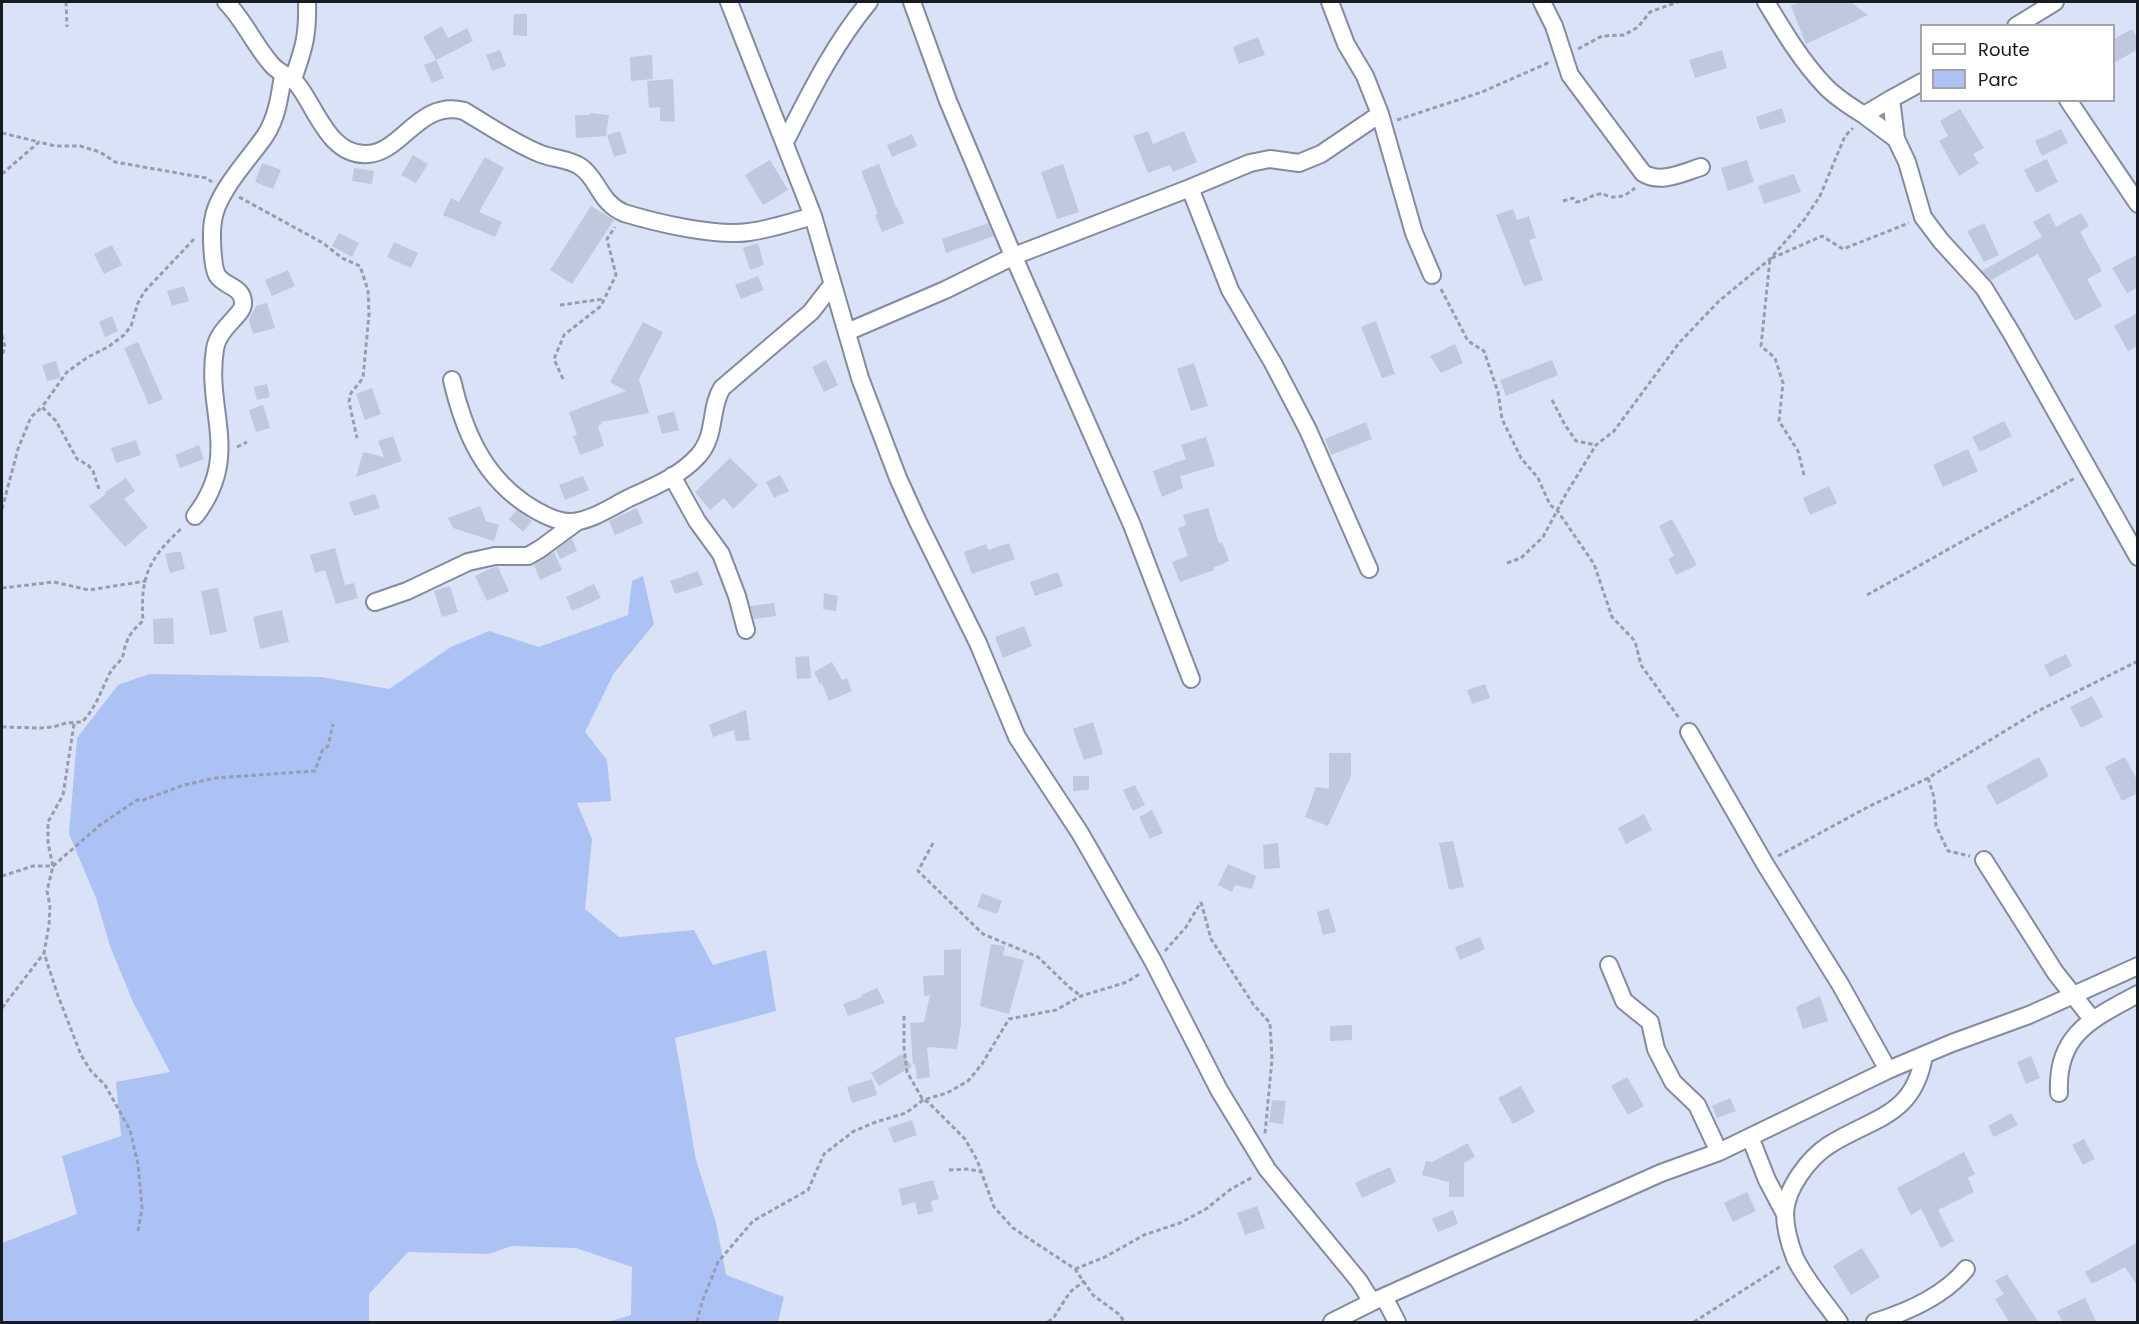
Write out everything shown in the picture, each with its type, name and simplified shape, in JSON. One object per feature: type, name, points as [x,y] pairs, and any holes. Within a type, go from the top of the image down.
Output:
[{"type":"street","points":[[226,2],[238,14],[268,60],[299,86],[324,129],[350,151],[359,154],[378,153],[430,115],[447,108],[454,108],[464,111],[540,154],[575,163],[583,168],[605,200],[624,213],[698,229],[729,233],[747,232],[813,216]]},
{"type":"street","points":[[195,516],[209,496],[218,468],[220,447],[213,371],[215,346],[221,332],[241,311],[243,305],[243,298],[236,288],[221,279],[216,272],[213,221],[227,190],[272,124],[288,77],[305,44],[308,28],[307,2]]},
{"type":"street","points":[[729,2],[813,216],[861,378],[898,478],[978,643],[1017,737],[1080,832],[1153,960],[1219,1090],[1267,1169],[1359,1281],[1397,1323]]},
{"type":"street","points":[[785,142],[821,71],[850,25],[869,2]]},
{"type":"street","points":[[912,2],[948,101],[1005,238],[1132,525],[1191,679]]},
{"type":"street","points":[[1330,2],[1346,44],[1365,76],[1382,119],[1414,232],[1432,275]]},
{"type":"street","points":[[1542,2],[1554,26],[1567,68],[1642,173],[1650,178],[1660,179],[1701,167]]},
{"type":"street","points":[[1766,2],[1785,35],[1827,88],[1896,139]]},
{"type":"street","points":[[2020,24],[2046,12]]},
{"type":"street","points":[[1864,116],[1920,83]]},
{"type":"street","points":[[1891,99],[1896,139],[1907,162],[1923,217],[1941,241],[1984,288],[2138,556]]},
{"type":"street","points":[[2069,102],[2138,204]]},
{"type":"street","points":[[847,332],[945,290],[1014,256],[1251,163],[1270,159],[1299,163],[1321,154],[1382,119]]},
{"type":"street","points":[[1190,188],[1230,290],[1274,363],[1308,430],[1369,569]]},
{"type":"street","points":[[375,602],[406,591],[468,562],[495,556],[528,556],[578,521],[672,476],[690,464],[703,450],[711,433],[716,401],[722,388],[811,312],[832,285]]},
{"type":"street","points":[[452,380],[469,436],[483,462],[496,479],[525,504],[539,512],[564,521],[578,521]]},
{"type":"street","points":[[672,476],[697,520],[721,554],[737,596],[746,630]]},
{"type":"street","points":[[1689,732],[1765,864],[1834,973],[1888,1070]]},
{"type":"street","points":[[1983,860],[2055,972],[2092,1019]]},
{"type":"street","points":[[1609,965],[1624,1001],[1650,1022],[1656,1049],[1673,1082],[1697,1105],[1719,1152]]},
{"type":"street","points":[[1332,1323],[1378,1300],[1661,1173],[1719,1152],[1888,1070],[2029,1015],[2138,966]]},
{"type":"street","points":[[2059,1093],[2058,1074],[2065,1054],[2078,1032],[2092,1019],[2138,994]]},
{"type":"street","points":[[1839,1323],[1795,1257],[1789,1238],[1785,1214],[1786,1205],[1802,1171],[1828,1145],[1887,1116],[1901,1104],[1917,1083],[1924,1055]]},
{"type":"street","points":[[1750,1137],[1767,1180],[1785,1214]]},
{"type":"street","points":[[1875,1323],[1929,1298],[1956,1280],[1966,1269]]},
{"type":"path","points":[[66,2],[67,27]]},
{"type":"path","points":[[1382,119],[1482,92],[1564,56],[1602,36],[1624,35],[1638,27],[1650,12],[1678,2]]},
{"type":"path","points":[[1507,563],[1521,558],[1543,537],[1596,445],[1614,431],[1679,343],[1719,300],[1770,259],[1804,220],[1820,196],[1845,136],[1864,116]]},
{"type":"path","points":[[2,133],[55,146],[80,146],[100,152],[115,162],[206,178],[323,243],[342,258],[360,266],[368,290],[369,314],[363,378],[351,393],[349,402],[357,438]]},
{"type":"path","points":[[2,174],[39,141]]},
{"type":"path","points":[[1563,201],[1573,198],[1576,202],[1584,201],[1602,193],[1609,196],[1627,195],[1639,183],[1642,173]]},
{"type":"path","points":[[562,379],[554,359],[564,335],[601,306],[616,275],[607,239],[624,213]]},
{"type":"path","points":[[1770,259],[1822,236],[1844,249],[1923,217]]},
{"type":"path","points":[[2,509],[18,449],[31,417],[42,407],[67,372],[124,335],[131,327],[144,292],[161,276],[182,250],[213,221]]},
{"type":"path","points":[[1770,259],[1761,346],[1775,358],[1782,383],[1779,421],[1798,451],[1804,475]]},
{"type":"path","points":[[1432,275],[1448,299],[1468,341],[1484,351],[1498,392],[1502,419],[1521,458],[1538,478],[1550,505],[1557,510],[1594,564],[1612,617],[1635,641],[1641,665],[1689,732]]},
{"type":"path","points":[[561,305],[604,299]]},
{"type":"path","points":[[2,334],[5,347],[2,355]]},
{"type":"path","points":[[1552,400],[1576,441],[1596,445]]},
{"type":"path","points":[[42,407],[56,421],[77,459],[93,471],[99,489]]},
{"type":"path","points":[[1867,595],[2090,470]]},
{"type":"path","points":[[2,727],[40,728],[82,722],[95,706],[109,674],[122,658],[126,642],[132,631],[143,621],[141,596],[150,564],[155,556],[195,516]]},
{"type":"path","points":[[2,588],[54,582],[89,590],[146,581]]},
{"type":"path","points":[[1765,864],[1866,808],[1928,778],[2036,712],[2138,661]]},
{"type":"path","points":[[74,724],[63,795],[48,822],[48,843],[53,866],[47,891],[50,915],[44,953],[81,1055],[91,1071],[105,1085],[130,1130],[138,1164],[142,1208],[138,1231]]},
{"type":"path","points":[[2,876],[33,866],[53,866],[100,825],[137,800],[143,800],[184,784],[215,778],[315,771],[322,752],[328,746],[333,724]]},
{"type":"path","points":[[1928,778],[1934,797],[1936,826],[1948,851],[1983,860]]},
{"type":"path","points":[[933,843],[918,871],[933,887],[983,934],[1038,957],[1069,987],[1082,996]]},
{"type":"path","points":[[697,1323],[702,1302],[718,1262],[753,1221],[808,1190],[824,1154],[854,1131],[906,1113],[923,1101],[946,1093],[968,1081],[982,1064],[1009,1019],[1056,1010],[1082,996],[1127,982],[1142,973],[1153,960],[1172,946],[1201,902],[1211,939],[1253,1004],[1270,1023],[1272,1059],[1265,1138]]},
{"type":"path","points":[[2,1008],[44,953]]},
{"type":"path","points":[[904,1016],[904,1047],[908,1072],[923,1101],[928,1102],[965,1139],[994,1207],[1013,1228],[1075,1269],[1093,1295],[1120,1315],[1124,1323]]},
{"type":"path","points":[[949,1170],[969,1169],[981,1172]]},
{"type":"path","points":[[1075,1269],[1106,1257],[1144,1235],[1180,1223],[1198,1214],[1231,1189],[1267,1169]]},
{"type":"path","points":[[1694,1323],[1795,1257]]},
{"type":"path","points":[[1048,1323],[1070,1292],[1084,1281]]},
{"type":"green space","points":[[643,576],[654,624],[614,673],[585,732],[607,760],[611,801],[577,803],[592,839],[585,909],[619,937],[694,930],[713,965],[766,950],[776,1011],[675,1038],[696,1160],[716,1223],[726,1275],[784,1297],[778,1322],[608,1322],[631,1315],[632,1267],[576,1248],[511,1246],[489,1254],[408,1252],[369,1294],[369,1322],[2,1322],[2,1243],[77,1214],[62,1156],[121,1136],[116,1082],[170,1072],[133,1002],[110,946],[96,898],[69,834],[77,738],[118,685],[149,674],[322,677],[389,689],[451,647],[489,631],[539,647],[628,615],[632,581]]},
{"type":"building","points":[[1800,2],[1850,2],[1868,15],[1806,44],[1791,6]]},
{"type":"building","points":[[514,14],[527,14],[527,36],[513,35]]},
{"type":"building","points":[[442,26],[448,38],[467,28],[473,41],[436,60],[423,37]]},
{"type":"building","points":[[2132,29],[2138,39],[2138,49],[2115,62],[2115,38]]},
{"type":"building","points":[[1258,37],[1265,55],[1239,64],[1233,47]]},
{"type":"building","points":[[500,50],[506,66],[492,71],[486,55]]},
{"type":"building","points":[[1722,50],[1727,68],[1695,78],[1689,60]]},
{"type":"building","points":[[652,55],[653,79],[631,81],[630,57]]},
{"type":"building","points":[[436,60],[444,78],[432,83],[424,65]]},
{"type":"building","points":[[673,79],[675,122],[660,121],[660,107],[649,108],[647,81]]},
{"type":"building","points":[[1782,108],[1786,122],[1760,130],[1756,117]]},
{"type":"building","points":[[1960,109],[1984,148],[1973,154],[1979,163],[1959,176],[1939,141],[1948,136],[1940,121]]},
{"type":"building","points":[[590,113],[609,115],[606,136],[576,138],[575,115],[590,115]]},
{"type":"building","points":[[2061,129],[2068,143],[2042,156],[2035,141]]},
{"type":"building","points":[[620,131],[627,153],[614,157],[607,135]]},
{"type":"building","points":[[1148,131],[1153,144],[1184,131],[1197,162],[1173,172],[1170,165],[1148,173],[1133,136]]},
{"type":"building","points":[[912,134],[917,146],[892,157],[887,145]]},
{"type":"building","points":[[413,155],[428,164],[416,183],[401,175]]},
{"type":"building","points":[[485,157],[504,168],[479,212],[502,222],[495,237],[443,215],[451,198],[459,202]]},
{"type":"building","points":[[2047,159],[2058,182],[2036,193],[2024,170]]},
{"type":"building","points":[[770,160],[788,190],[763,205],[745,175]]},
{"type":"building","points":[[1747,160],[1754,182],[1728,191],[1721,168]]},
{"type":"building","points":[[262,163],[281,170],[273,189],[255,182]]},
{"type":"building","points":[[879,164],[904,223],[882,232],[875,215],[878,214],[861,171]]},
{"type":"building","points":[[1063,164],[1079,212],[1057,219],[1041,172]]},
{"type":"building","points":[[354,168],[374,171],[372,184],[352,181]]},
{"type":"building","points":[[1794,174],[1801,192],[1764,204],[1758,186]]},
{"type":"building","points":[[591,206],[614,220],[572,284],[550,270]]},
{"type":"building","points":[[1513,209],[1517,220],[1529,216],[1536,238],[1529,240],[1543,280],[1524,286],[1496,215]]},
{"type":"building","points":[[2049,213],[2056,227],[2081,213],[2089,226],[2080,232],[2102,271],[2087,279],[2102,306],[2075,321],[2038,254],[1991,280],[1982,271],[2042,237],[2033,222]]},
{"type":"building","points":[[988,223],[994,236],[946,253],[942,239]]},
{"type":"building","points":[[1984,223],[1999,255],[1984,262],[1967,231]]},
{"type":"building","points":[[339,233],[359,243],[352,257],[332,246]]},
{"type":"building","points":[[394,242],[418,253],[411,268],[387,257]]},
{"type":"building","points":[[758,243],[764,265],[750,270],[743,248]]},
{"type":"building","points":[[112,245],[122,265],[104,274],[94,254]]},
{"type":"building","points":[[2138,254],[2138,287],[2127,293],[2112,268]]},
{"type":"building","points":[[288,270],[295,286],[272,296],[265,280]]},
{"type":"building","points":[[758,276],[764,290],[741,299],[735,285]]},
{"type":"building","points":[[184,286],[189,301],[172,306],[167,291]]},
{"type":"building","points":[[267,303],[275,328],[253,334],[249,320],[256,306]]},
{"type":"building","points":[[2138,313],[2138,346],[2128,351],[2114,326]]},
{"type":"building","points":[[112,316],[118,331],[105,337],[99,322]]},
{"type":"building","points":[[1376,321],[1395,374],[1382,378],[1361,327]]},
{"type":"building","points":[[643,322],[663,332],[639,379],[649,413],[601,422],[602,424],[598,426],[604,446],[580,455],[573,436],[577,435],[569,412],[626,391],[610,382]]},
{"type":"building","points":[[138,342],[163,399],[149,405],[124,348]]},
{"type":"building","points":[[1455,344],[1463,363],[1441,373],[1430,356]]},
{"type":"building","points":[[826,360],[838,385],[824,392],[812,367]]},
{"type":"building","points":[[1552,360],[1558,375],[1506,396],[1500,380]]},
{"type":"building","points":[[56,361],[61,378],[47,381],[42,365]]},
{"type":"building","points":[[1194,363],[1208,406],[1191,411],[1177,369]]},
{"type":"building","points":[[267,384],[270,397],[257,400],[254,387]]},
{"type":"building","points":[[372,388],[381,414],[365,420],[356,394]]},
{"type":"building","points":[[263,405],[270,428],[256,432],[249,410]]},
{"type":"building","points":[[674,411],[679,430],[662,434],[657,416]]},
{"type":"building","points":[[2004,421],[2012,436],[1980,452],[1972,437]]},
{"type":"building","points":[[1366,422],[1372,439],[1331,455],[1325,439]]},
{"type":"building","points":[[393,436],[402,461],[356,477],[363,452],[384,457],[378,441]]},
{"type":"building","points":[[1206,437],[1215,466],[1180,476],[1183,488],[1162,497],[1153,471],[1186,459],[1181,445]]},
{"type":"building","points":[[136,440],[141,455],[116,463],[111,448]]},
{"type":"building","points":[[199,445],[204,459],[180,468],[175,455]]},
{"type":"building","points":[[1968,449],[1978,471],[1943,487],[1933,465]]},
{"type":"building","points":[[730,458],[758,485],[733,509],[724,498],[710,510],[695,492]]},
{"type":"building","points":[[780,475],[789,491],[774,498],[766,482]]},
{"type":"building","points":[[583,476],[589,490],[565,500],[559,485]]},
{"type":"building","points":[[126,478],[135,491],[124,499],[148,527],[125,547],[89,506]]},
{"type":"building","points":[[1829,486],[1837,503],[1810,515],[1803,498]]},
{"type":"building","points":[[375,494],[380,508],[354,516],[349,502]]},
{"type":"building","points":[[480,506],[486,521],[499,525],[494,541],[453,528],[448,518]]},
{"type":"building","points":[[637,508],[643,523],[615,535],[609,521]]},
{"type":"building","points":[[1208,508],[1219,543],[1222,542],[1229,561],[1213,568],[1214,570],[1180,582],[1172,562],[1188,556],[1178,528],[1186,525],[1183,515]]},
{"type":"building","points":[[517,510],[532,521],[523,532],[509,519]]},
{"type":"building","points":[[1672,519],[1697,565],[1676,575],[1668,559],[1674,556],[1659,526]]},
{"type":"building","points":[[572,538],[577,551],[560,559],[556,550]]},
{"type":"building","points":[[1009,543],[1015,559],[972,574],[964,552],[986,544],[988,550]]},
{"type":"building","points":[[335,548],[345,585],[354,583],[358,598],[336,604],[325,570],[315,573],[310,555]]},
{"type":"building","points":[[181,552],[185,569],[170,573],[165,554]]},
{"type":"building","points":[[554,552],[562,570],[540,580],[534,565]]},
{"type":"building","points":[[498,567],[509,591],[487,601],[475,576]]},
{"type":"building","points":[[698,571],[703,585],[675,594],[670,581]]},
{"type":"building","points":[[1058,572],[1063,586],[1035,596],[1030,582]]},
{"type":"building","points":[[594,584],[601,598],[572,611],[566,597]]},
{"type":"building","points":[[450,586],[458,612],[442,617],[434,591]]},
{"type":"building","points":[[218,588],[227,632],[210,635],[201,591]]},
{"type":"building","points":[[824,593],[838,596],[836,611],[823,609]]},
{"type":"building","points":[[774,603],[776,616],[754,619],[750,606]]},
{"type":"building","points":[[282,610],[289,642],[260,649],[253,617]]},
{"type":"building","points":[[173,618],[174,644],[154,644],[153,619]]},
{"type":"building","points":[[1024,626],[1032,646],[1003,658],[995,637]]},
{"type":"building","points":[[2066,654],[2072,666],[2050,677],[2044,665]]},
{"type":"building","points":[[809,656],[811,678],[797,679],[795,657]]},
{"type":"building","points":[[832,662],[842,680],[847,678],[852,691],[829,701],[822,683],[820,684],[814,672]]},
{"type":"building","points":[[1485,684],[1490,698],[1472,704],[1467,690]]},
{"type":"building","points":[[2092,696],[2103,717],[2081,728],[2070,707]]},
{"type":"building","points":[[746,710],[750,740],[736,741],[734,730],[713,737],[709,725]]},
{"type":"building","points":[[1093,722],[1103,754],[1084,760],[1073,729]]},
{"type":"building","points":[[1329,753],[1351,753],[1351,776],[1328,826],[1305,817],[1316,787],[1329,789]]},
{"type":"building","points":[[2039,757],[2049,776],[1997,805],[1986,786]]},
{"type":"building","points":[[2125,757],[2138,782],[2138,793],[2122,801],[2105,767]]},
{"type":"building","points":[[1073,776],[1089,776],[1089,790],[1073,791]]},
{"type":"building","points":[[1135,785],[1145,805],[1133,811],[1123,790]]},
{"type":"building","points":[[1152,810],[1163,833],[1150,839],[1139,817]]},
{"type":"building","points":[[1644,814],[1652,830],[1626,844],[1618,828]]},
{"type":"building","points":[[1453,841],[1464,887],[1449,890],[1439,843]]},
{"type":"building","points":[[1278,843],[1280,868],[1264,869],[1263,845]]},
{"type":"building","points":[[1228,864],[1256,876],[1252,889],[1235,885],[1232,892],[1218,885]]},
{"type":"building","points":[[982,893],[1002,901],[997,914],[977,907]]},
{"type":"building","points":[[1329,908],[1336,932],[1323,935],[1317,912]]},
{"type":"building","points":[[1480,937],[1485,949],[1460,960],[1455,947]]},
{"type":"building","points":[[991,944],[1005,946],[1003,955],[1024,960],[1009,1014],[980,1006]]},
{"type":"building","points":[[961,949],[961,1024],[957,1049],[927,1047],[930,1077],[917,1079],[915,1064],[913,1065],[910,1023],[924,1022],[930,995],[924,996],[923,976],[944,975],[944,950]]},
{"type":"building","points":[[877,988],[885,1003],[848,1016],[843,1004]]},
{"type":"building","points":[[1820,996],[1828,1021],[1803,1029],[1796,1007]]},
{"type":"building","points":[[1352,1025],[1352,1040],[1330,1041],[1330,1026]]},
{"type":"building","points":[[902,1054],[912,1066],[879,1086],[871,1073]]},
{"type":"building","points":[[2031,1056],[2040,1078],[2026,1084],[2017,1062]]},
{"type":"building","points":[[1627,1077],[1644,1106],[1628,1115],[1611,1086]]},
{"type":"building","points":[[872,1079],[877,1095],[852,1103],[847,1087]]},
{"type":"building","points":[[1521,1086],[1535,1112],[1513,1124],[1498,1098]]},
{"type":"building","points":[[1730,1098],[1736,1111],[1717,1118],[1712,1106]]},
{"type":"building","points":[[1272,1100],[1286,1101],[1283,1124],[1269,1122]]},
{"type":"building","points":[[2011,1113],[2018,1125],[1994,1137],[1988,1126]]},
{"type":"building","points":[[912,1120],[917,1135],[894,1143],[888,1128]]},
{"type":"building","points":[[2084,1139],[2095,1159],[2083,1165],[2072,1145]]},
{"type":"building","points":[[1468,1143],[1475,1157],[1462,1164],[1464,1164],[1464,1197],[1449,1197],[1449,1182],[1422,1175],[1426,1161],[1432,1162]]},
{"type":"building","points":[[1964,1152],[1975,1174],[1968,1178],[1974,1192],[1938,1210],[1954,1241],[1941,1248],[1921,1209],[1911,1215],[1897,1188]]},
{"type":"building","points":[[1390,1167],[1396,1182],[1362,1198],[1355,1183]]},
{"type":"building","points":[[933,1180],[939,1199],[931,1201],[933,1211],[918,1215],[915,1202],[902,1206],[899,1189]]},
{"type":"building","points":[[1747,1192],[1756,1211],[1733,1222],[1724,1203]]},
{"type":"building","points":[[1257,1206],[1265,1228],[1245,1235],[1237,1213]]},
{"type":"building","points":[[1453,1210],[1458,1224],[1438,1232],[1432,1219]]},
{"type":"building","points":[[2138,1242],[2138,1287],[2125,1267],[2092,1284],[2085,1272]]},
{"type":"building","points":[[1862,1248],[1880,1277],[1851,1295],[1833,1266]]},
{"type":"building","points":[[2007,1274],[2039,1323],[2010,1323],[1995,1299],[2004,1294],[1995,1281]]},
{"type":"building","points":[[2085,1298],[2097,1323],[2063,1323],[2057,1311]]}]
